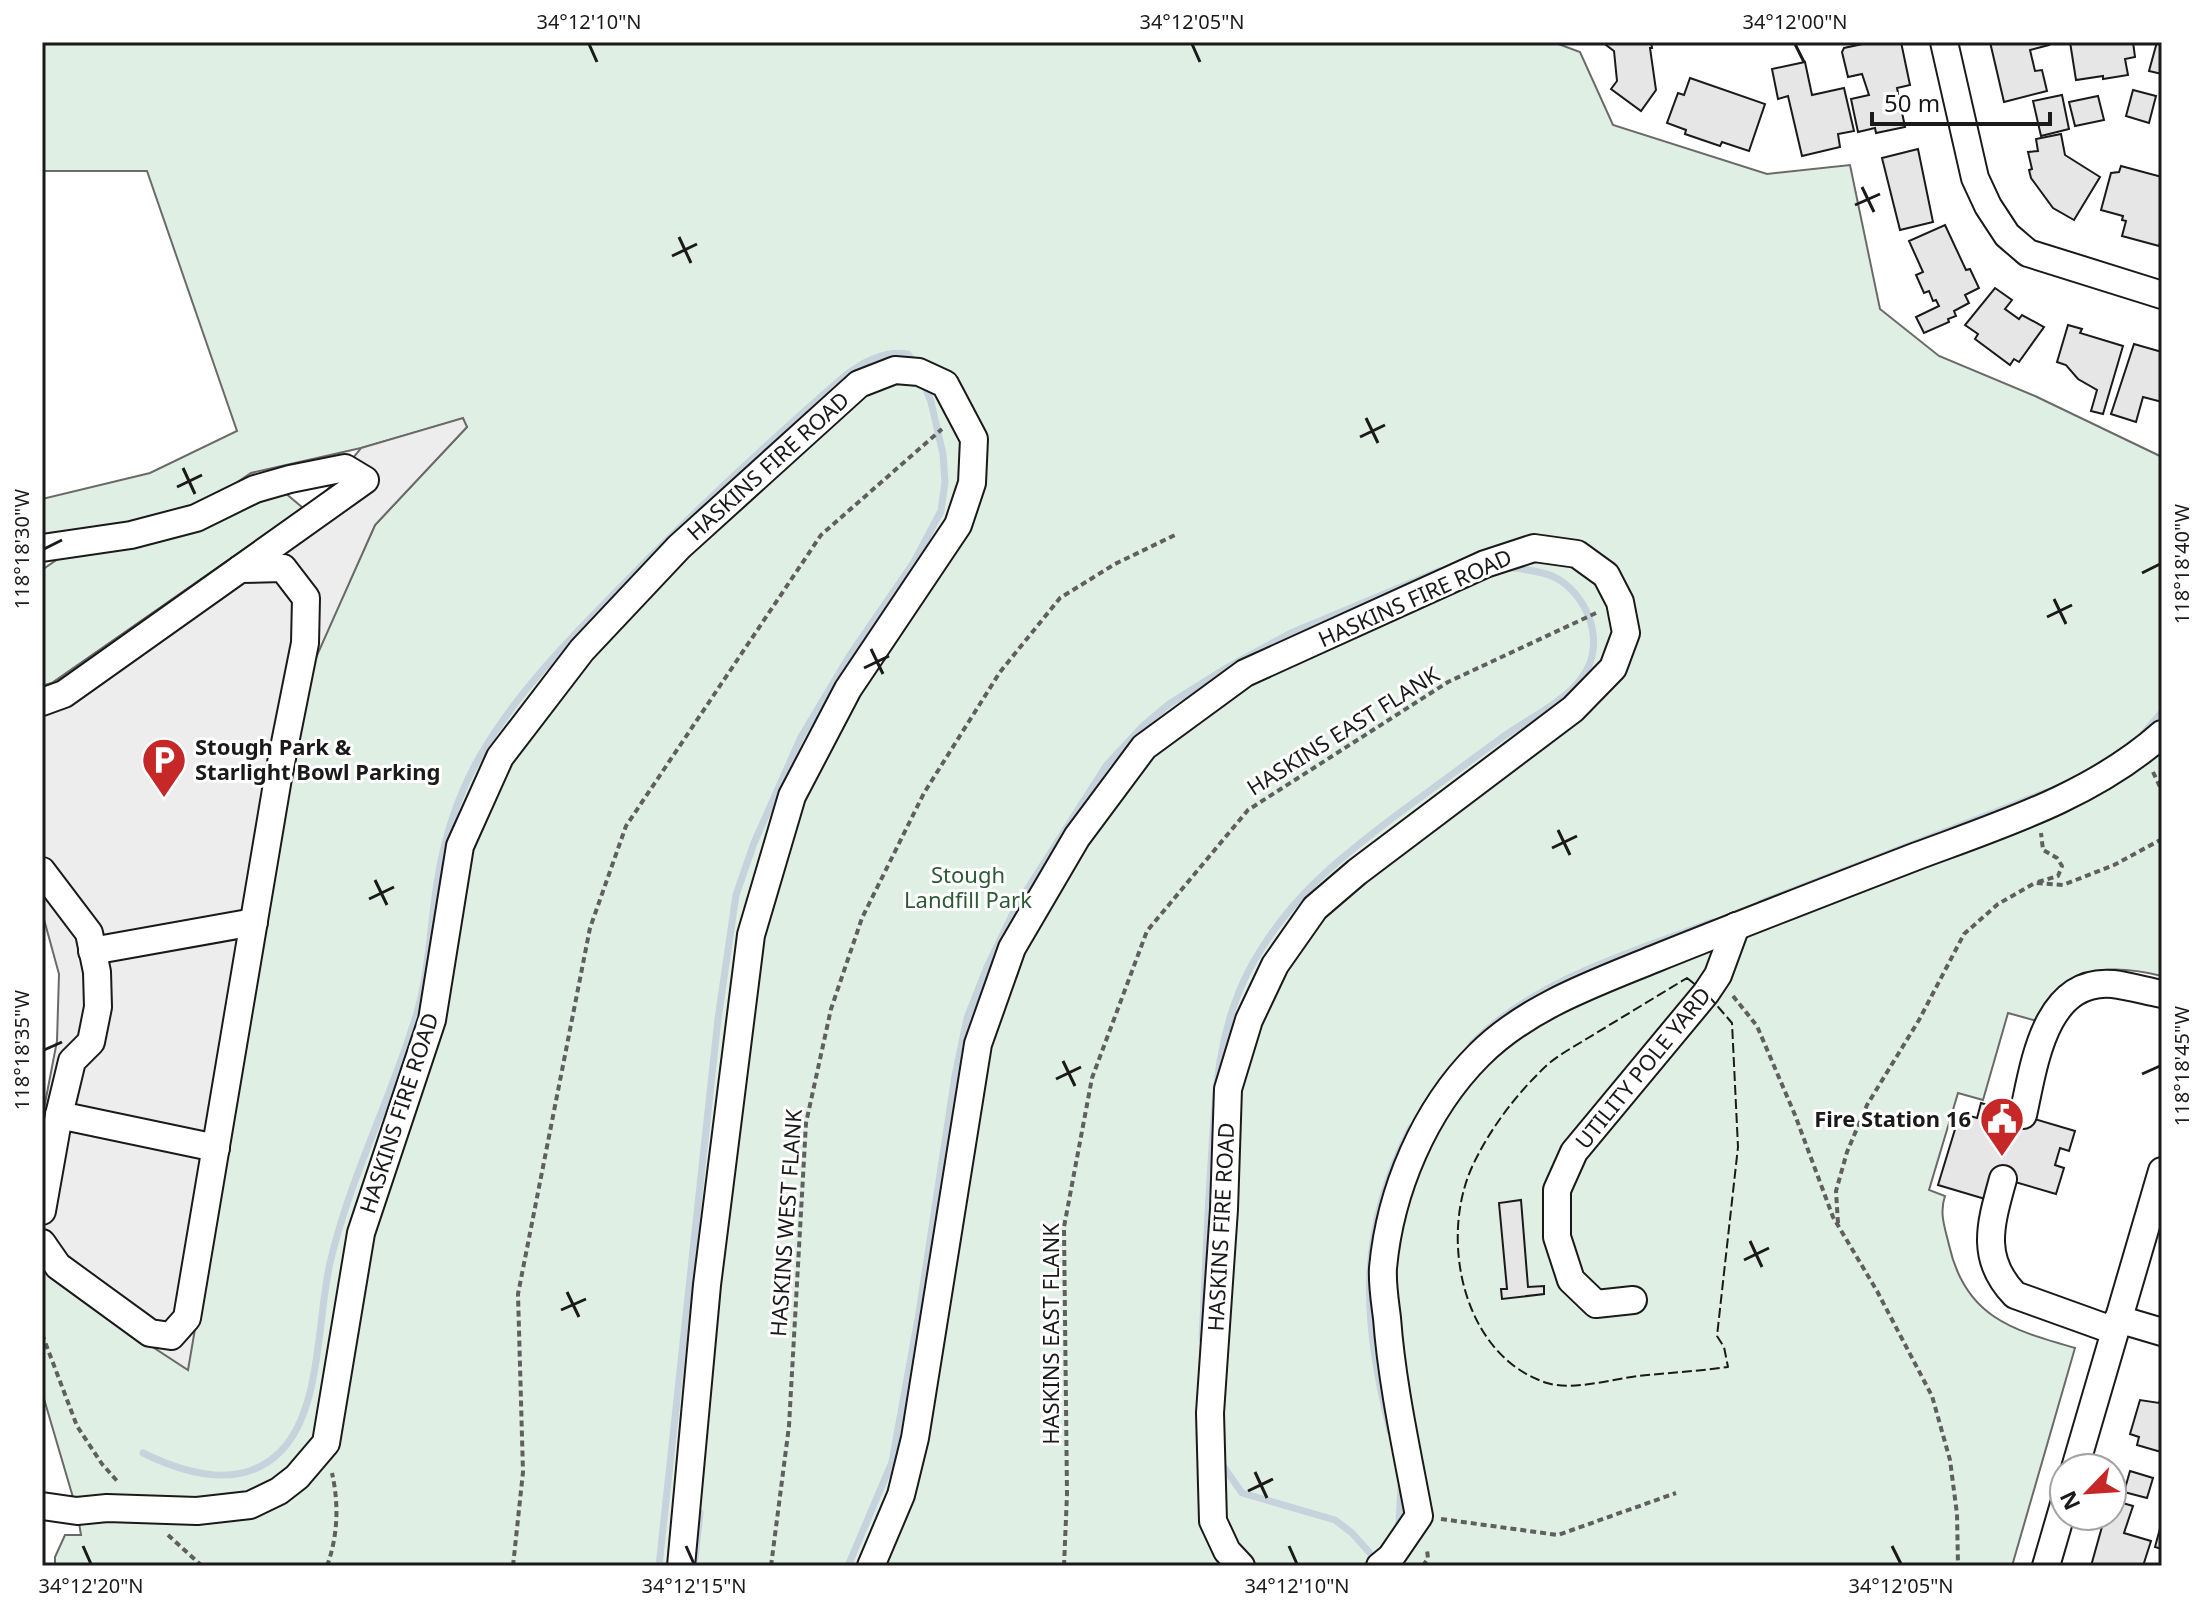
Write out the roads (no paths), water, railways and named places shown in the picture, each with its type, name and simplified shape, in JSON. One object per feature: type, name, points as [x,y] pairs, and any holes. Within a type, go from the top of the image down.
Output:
[{"type":"street","points":[[1944,42],[1975,178],[2007,235],[2028,253],[2162,295]]},
{"type":"street","name":"HASKINS FIRE ROAD","points":[[42,1506],[77,1511],[107,1508],[197,1511],[250,1505],[279,1491],[297,1477],[326,1443],[361,1233],[432,1020],[460,846],[500,757],[582,650],[679,547],[859,384],[895,370],[919,372],[945,384],[962,412],[974,439],[972,483],[958,525],[848,689],[792,796],[751,935],[707,1285],[681,1566]]},
{"type":"street","points":[[42,548],[131,535],[196,518],[255,489],[290,479],[345,468],[365,480],[64,694],[42,702]]},
{"type":"street","name":"HASKINS FIRE ROAD","points":[[871,1566],[901,1495],[915,1438],[978,1044],[1012,948],[1077,837],[1144,747],[1245,673],[1485,564],[1534,548],[1577,554],[1606,575],[1620,602],[1626,633],[1613,668],[1573,709],[1357,872],[1315,908],[1275,965],[1249,1020],[1228,1089],[1224,1209],[1210,1413],[1213,1521],[1227,1551],[1241,1566]]},
{"type":"street","points":[[42,1243],[58,1266],[150,1333],[171,1336],[187,1318],[278,778],[305,643],[306,598],[283,568],[240,569]]},
{"type":"street","points":[[1380,1566],[1391,1557],[1419,1516],[1389,1350],[1383,1270],[1398,1186],[1431,1120],[1480,1054],[1520,1022],[1567,995],[1736,926],[2031,813],[2093,784],[2138,756],[2162,734]]},
{"type":"street","points":[[42,871],[89,933],[97,972],[98,1007],[91,1042],[72,1061],[42,1211]]},
{"type":"street","points":[[92,951],[254,922]]},
{"type":"street","name":"UTILITY POLE YARD","points":[[1633,1300],[1596,1304],[1571,1280],[1557,1237],[1557,1190],[1574,1152],[1706,993],[1718,975],[1736,926]]},
{"type":"street","points":[[2023,1115],[2042,1033],[2058,1009],[2079,989],[2111,984],[2162,994]]},
{"type":"street","points":[[59,1115],[216,1148]]},
{"type":"street","points":[[2080,1452],[2162,1171]]},
{"type":"street","points":[[2003,1179],[1991,1224],[1993,1260],[2003,1283],[2015,1295],[2117,1325],[2162,1332]]},
{"type":"street","points":[[2046,1566],[2056,1532]]},
{"type":"waterway","points":[[143,1453],[195,1472],[232,1475],[266,1463],[281,1451],[294,1433],[311,1388],[326,1285],[338,1231],[406,1047],[420,1000],[443,850],[458,802],[493,734],[523,693],[592,616],[755,456],[846,375],[883,355],[908,354],[916,366]]},
{"type":"waterway","points":[[659,1566],[718,1019],[736,895],[754,843],[801,737],[850,655],[914,562],[941,511],[945,482],[943,454],[923,381]]},
{"type":"waterway","points":[[1202,1339],[1216,1089],[1230,1017],[1249,970],[1297,901],[1336,863],[1488,748],[1568,693],[1585,673],[1591,660],[1593,632],[1583,605],[1574,593],[1564,583],[1547,574],[1505,567]]},
{"type":"waterway","points":[[848,1566],[892,1462],[967,1018],[1016,907],[1106,766],[1143,726],[1169,704],[1291,633],[1439,571]]},
{"type":"waterway","points":[[2143,734],[2162,712]]},
{"type":"waterway","points":[[1761,903],[2047,792]]},
{"type":"waterway","points":[[1472,1044],[1524,1002],[1554,985],[1616,957],[1712,922]]},
{"type":"waterway","points":[[1390,1431],[1374,1351],[1370,1277],[1373,1240],[1381,1204],[1393,1166],[1411,1128]]},
{"type":"waterway","points":[[1221,1463],[1242,1493],[1335,1520],[1369,1552]]},
{"type":"waterway","points":[[1399,1524],[1401,1486]]},
{"type":"waterway","points":[[695,1559],[700,1513]]},
{"type":"place","name":"Stough Park & Starlight Bowl Parking","points":[[164,799]]},
{"type":"place","name":"Fire Station 16","points":[[2002,1158]]},
{"type":"park label","name":"Stough Landfill Park","points":[[968,888]]}]
